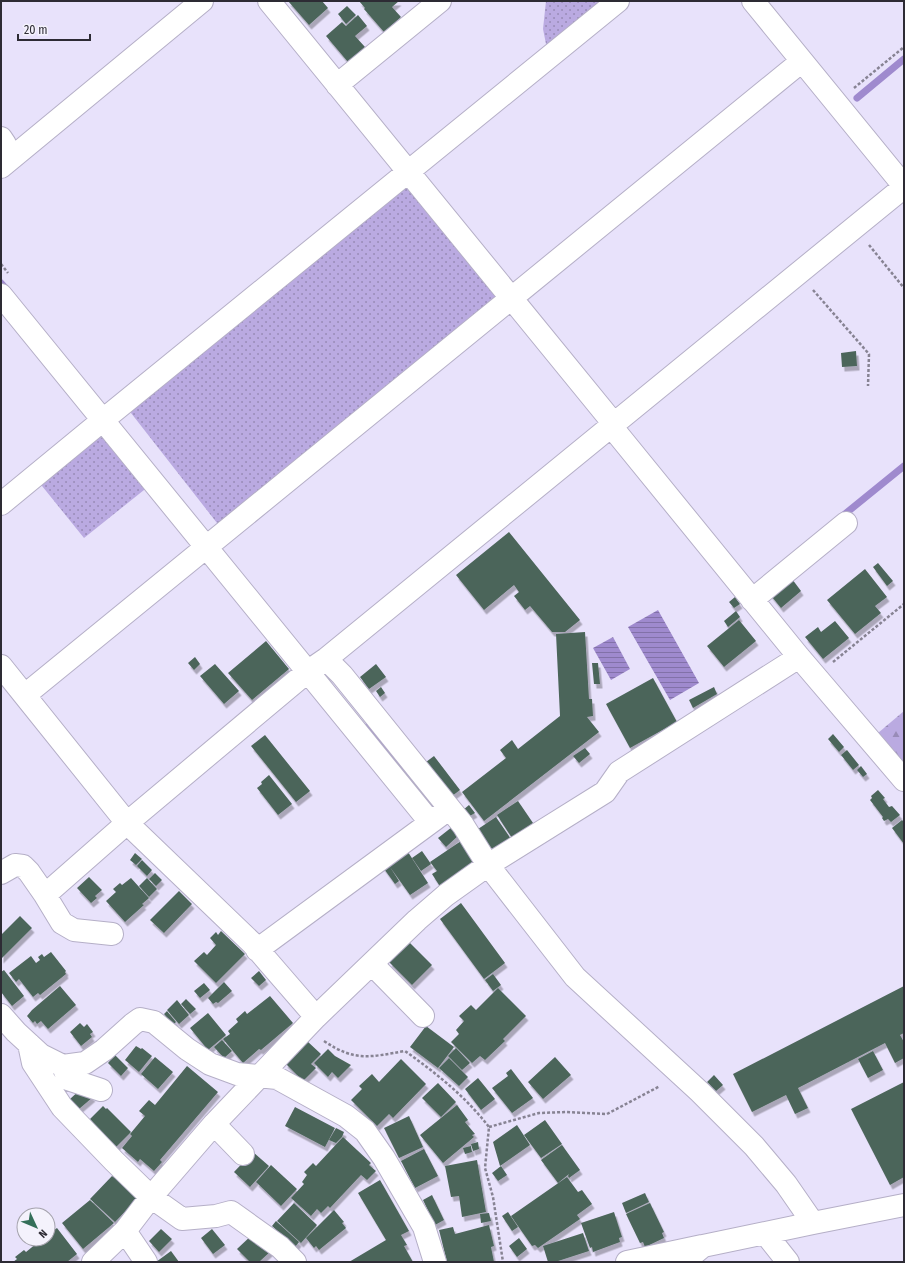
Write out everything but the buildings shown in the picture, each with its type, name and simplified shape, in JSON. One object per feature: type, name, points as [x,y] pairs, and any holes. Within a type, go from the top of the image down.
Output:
[{"type":"street","points":[[1,167],[202,1]]},
{"type":"street","points":[[269,1],[511,298],[752,600],[904,780]]},
{"type":"street","points":[[337,85],[440,1]]},
{"type":"street","points":[[1,504],[618,1]]},
{"type":"street","points":[[45,894],[307,672],[326,659],[904,186],[753,1]]},
{"type":"street","points":[[25,695],[802,61]]},
{"type":"street","points":[[1,138],[5,144],[1,159]]},
{"type":"street","points":[[1,295],[430,822]]},
{"type":"street","points":[[752,600],[846,523]]},
{"type":"street","points":[[93,1262],[125,1231],[151,1197],[214,1124],[310,1022],[417,920],[446,895],[488,865],[605,792],[619,772],[799,657]]},
{"type":"street","points":[[326,659],[342,675],[463,825],[488,865],[575,977],[682,1075],[754,1146],[786,1184],[813,1222]]},
{"type":"street","points":[[1,666],[128,823],[252,943],[310,1022]]},
{"type":"street","points":[[257,950],[449,808]]},
{"type":"street","points":[[1,873],[15,865],[23,866],[45,894],[62,923],[74,930],[112,934]]},
{"type":"street","points":[[372,964],[423,1016]]},
{"type":"street","points":[[1,1015],[16,1032],[41,1055],[63,1066],[85,1063],[104,1050],[133,1024],[140,1020],[154,1022],[187,1049],[210,1064],[237,1074],[276,1078],[346,1116],[365,1131],[384,1158],[424,1227],[435,1262]]},
{"type":"street","points":[[29,1044],[33,1063],[62,1107],[151,1197],[182,1219],[216,1216],[231,1212],[280,1247],[295,1262]]},
{"type":"street","points":[[63,1066],[68,1079],[101,1090]]},
{"type":"street","points":[[214,1124],[243,1154]]},
{"type":"street","points":[[627,1262],[813,1222],[904,1206]]},
{"type":"street","points":[[125,1231],[146,1262]]},
{"type":"street","points":[[764,1233],[788,1262]]},
{"type":"street","points":[[684,1262],[703,1246]]},
{"type":"path","points":[[853,89],[904,46]]},
{"type":"path","points":[[854,227],[904,288]]},
{"type":"path","points":[[799,273],[869,354],[868,386]]},
{"type":"path","points":[[815,676],[904,604]]},
{"type":"path","points":[[310,1022],[344,1053],[356,1056],[377,1056],[405,1051],[429,1068],[477,1111],[489,1127],[485,1168],[493,1197],[503,1262]]},
{"type":"path","points":[[489,1127],[539,1113],[568,1112],[607,1114],[682,1075]]},
{"type":"green space","points":[[546,1],[606,1],[547,49],[543,29]]},
{"type":"green space","points":[[403,186],[410,186],[498,297],[226,524],[217,523],[131,413],[132,408]]},
{"type":"green space","points":[[101,430],[149,486],[84,538],[38,481]]},
{"type":"green space","points":[[904,711],[904,764],[878,733]]},
{"type":"shaded area","points":[[658,610],[699,683],[670,700],[628,627]]},
{"type":"shaded area","points":[[613,637],[630,669],[611,680],[593,648]]},
{"type":"waterway","points":[[857,98],[904,59]]},
{"type":"waterway","points":[[1,283],[9,292]]},
{"type":"waterway","points":[[840,518],[904,466]]},
{"type":"waterway","points":[[367,727],[432,805]]}]
